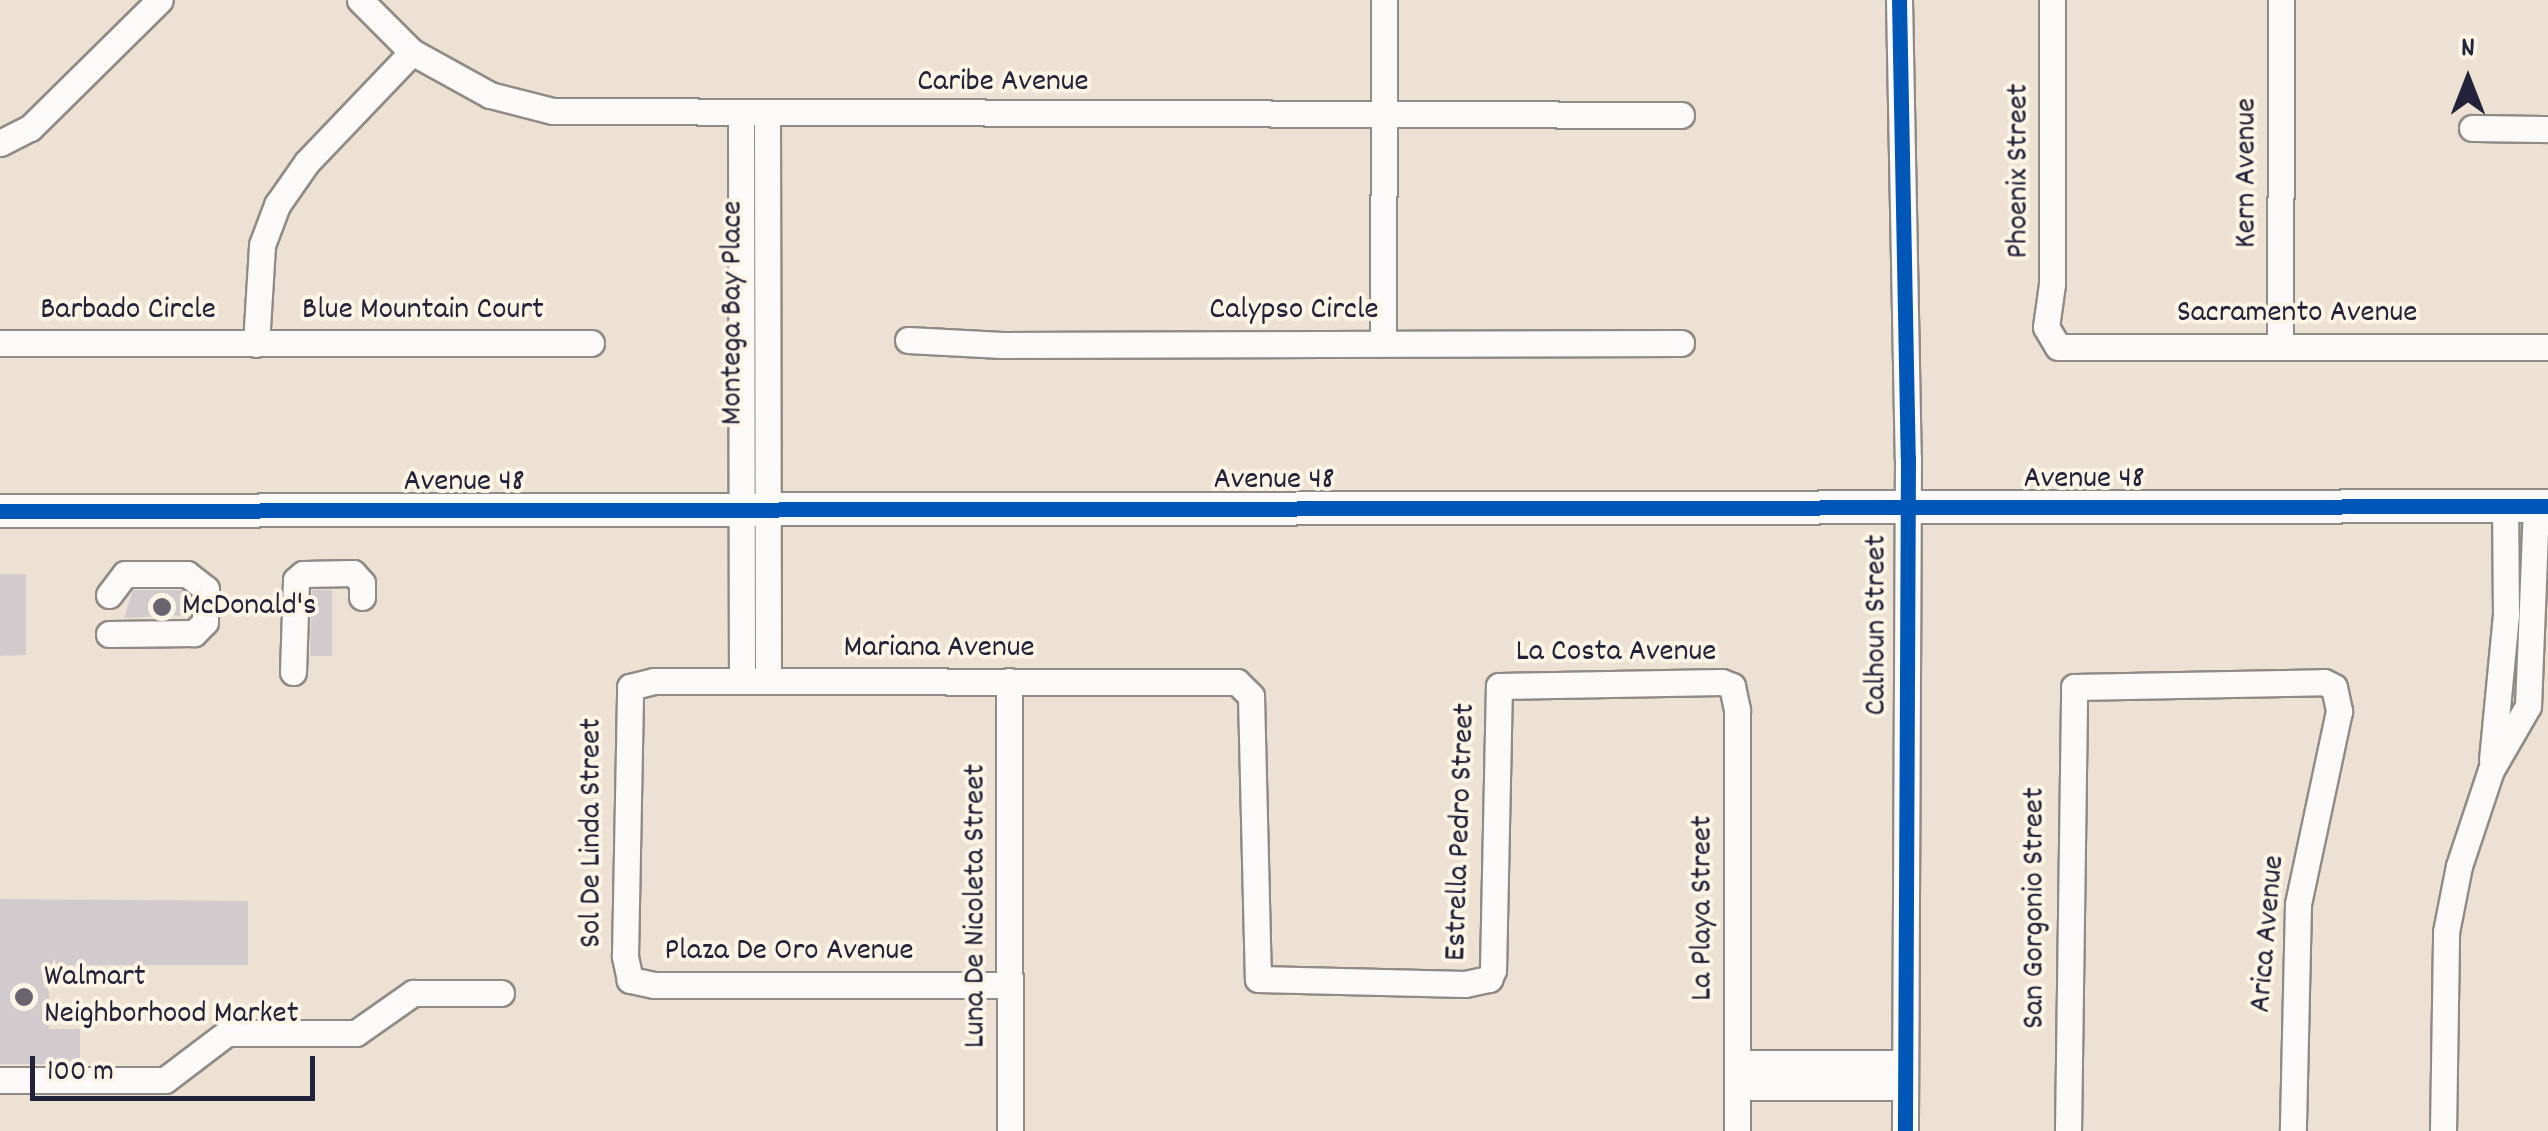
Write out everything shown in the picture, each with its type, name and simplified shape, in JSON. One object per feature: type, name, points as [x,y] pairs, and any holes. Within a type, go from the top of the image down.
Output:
[{"type":"main road","name":"Avenue 48","points":[[0,511],[2530,506]]},
{"type":"street","points":[[0,144],[30,128],[160,0]]},
{"type":"street","name":"Caribe Avenue","points":[[360,0],[412,52],[490,95],[553,112],[754,116],[1681,114]]},
{"type":"street","points":[[1383,343],[1384,0]]},
{"type":"street","name":"Calhoun Street","points":[[1899,0],[1906,508],[1905,1131]]},
{"type":"street","name":"Phoenix Street","points":[[2050,340],[2052,0]]},
{"type":"street","name":"Kern Avenue","points":[[2280,346],[2281,0]]},
{"type":"street","points":[[256,344],[262,245],[276,206],[307,162],[412,52]]},
{"type":"street","name":"Montega Bay Place","points":[[754,116],[755,681]]},
{"type":"street","points":[[2472,128],[2548,129]]},
{"type":"street","name":"Calypso Circle","points":[[908,340],[1002,346],[1681,343]]},
{"type":"street","name":"Sacramento Avenue","points":[[2050,340],[2074,351],[2280,346],[2548,347]]},
{"type":"street","name":"Barbado Circle","points":[[0,343],[256,344]]},
{"type":"street","name":"Blue Mountain Court","points":[[256,344],[592,343]]},
{"type":"street","points":[[2443,1131],[2446,932],[2459,866],[2491,770],[2504,642],[2530,506]]},
{"type":"street","points":[[293,672],[296,580],[304,574],[353,573],[362,583],[362,597]]},
{"type":"street","points":[[109,596],[124,574],[187,574],[206,589],[205,622],[194,632],[109,634]]},
{"type":"street","name":"Mariana Avenue","points":[[630,686],[755,681],[1247,686],[1258,979]]},
{"type":"street","name":"Luna De Nicoleta Street","points":[[1009,681],[1010,1131]]},
{"type":"street","name":"La Costa Avenue","points":[[1500,686],[1523,681],[1732,686]]},
{"type":"street","name":"San Gorgonio Street","points":[[2068,1131],[2074,687],[2097,682],[2334,687]]},
{"type":"street","name":"Sol De Linda Street","points":[[630,686],[625,710],[630,980]]},
{"type":"street","name":"Estrella Pedro Street","points":[[1258,979],[1281,985],[1489,979],[1500,686]]},
{"type":"street","name":"La Playa Street","points":[[1732,686],[1737,1131]]},
{"type":"street","name":"Arica Avenue","points":[[2293,1131],[2295,931],[2339,710],[2334,687]]},
{"type":"street","name":"Plaza De Oro Avenue","points":[[630,980],[1010,985]]},
{"type":"street","points":[[0,1080],[165,1080],[227,1033],[356,1033],[413,993],[501,993]]},
{"type":"street","points":[[1737,1075],[1905,1075]]},
{"type":"building","points":[[0,574],[26,574],[26,655],[0,656]]},
{"type":"building","points":[[133,590],[181,590],[190,597],[189,615],[124,618]]},
{"type":"building","points":[[312,590],[332,590],[332,656],[310,656]]},
{"type":"building","points":[[0,899],[248,901],[248,965],[49,965],[49,1029],[80,1029],[80,1064],[0,1064]]},
{"type":"cycle path","points":[[1899,0],[1908,458],[1905,1131]]},
{"type":"cycle path","points":[[0,511],[2548,506]]},
{"type":"place","name":"McDonald's","points":[[162,607]]},
{"type":"place","name":"Walmart Neighborhood Market","points":[[24,997]]}]
